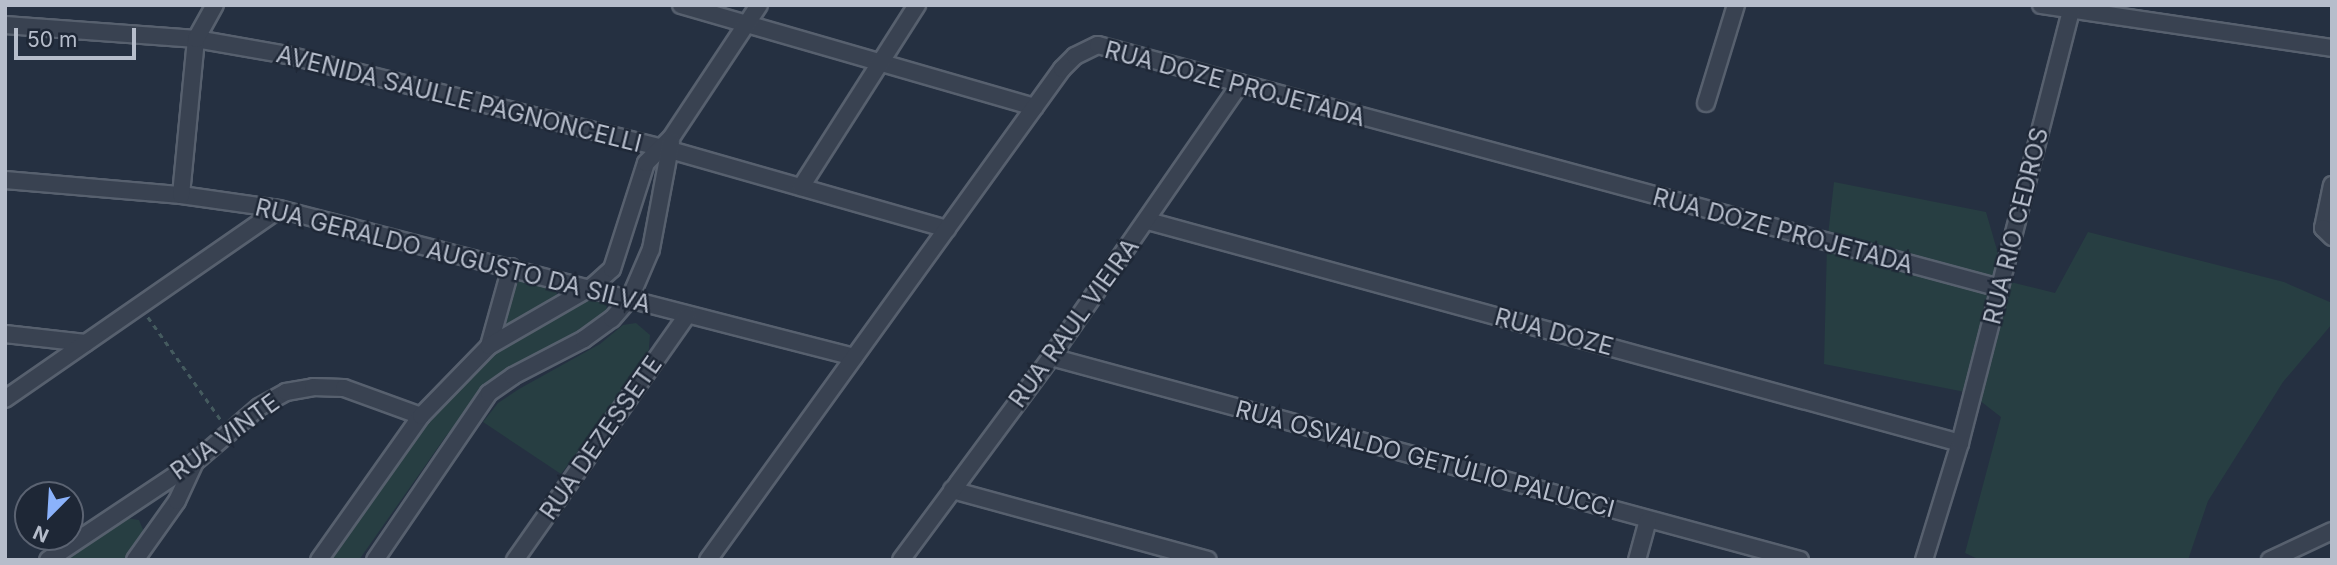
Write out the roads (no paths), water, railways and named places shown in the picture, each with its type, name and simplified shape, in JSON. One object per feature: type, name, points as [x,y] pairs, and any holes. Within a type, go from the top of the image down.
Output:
[{"type":"street","points":[[181,195],[196,39],[215,5]]},
{"type":"street","points":[[681,5],[1035,107]]},
{"type":"street","points":[[319,560],[421,416],[489,346],[593,286],[612,269],[622,248],[646,163],[666,145],[759,5]]},
{"type":"street","points":[[801,187],[916,5]]},
{"type":"street","points":[[1706,103],[1736,5]]},
{"type":"street","points":[[2041,5],[2332,48]]},
{"type":"street","name":"RUA RIO CEDROS","points":[[1924,560],[1960,443],[2000,288],[2063,8]]},
{"type":"street","name":"AVENIDA SAULLE PAGNONCELLI","points":[[5,25],[196,39],[416,85],[666,145],[947,229]]},
{"type":"street","name":"RUA DOZE PROJETADA","points":[[708,560],[1035,107],[1074,56],[1098,45],[2000,288]]},
{"type":"street","name":"RUA RAUL VIEIRA","points":[[901,560],[1148,221],[1241,83]]},
{"type":"street","points":[[375,560],[489,393],[584,339],[630,298],[651,248],[666,145]]},
{"type":"street","name":"RUA GERALDO AUGUSTO DA SILVA","points":[[5,180],[181,195],[279,209],[593,286],[687,315],[853,357]]},
{"type":"street","points":[[2328,235],[2332,185]]},
{"type":"street","points":[[5,399],[279,209]]},
{"type":"street","name":"RUA DOZE","points":[[1148,221],[1960,443]]},
{"type":"street","points":[[489,346],[511,267]]},
{"type":"street","name":"RUA DEZESSETE","points":[[515,560],[687,315]]},
{"type":"street","points":[[5,334],[85,342]]},
{"type":"street","name":"RUA OSVALDO GETÚLIO PALUCCI","points":[[1051,357],[1800,560]]},
{"type":"street","name":"RUA VINTE","points":[[48,560],[195,462],[229,431],[286,392],[313,387],[344,388],[421,416]]},
{"type":"street","points":[[135,560],[177,502],[195,462]]},
{"type":"street","points":[[952,490],[1208,560]]},
{"type":"street","points":[[1637,560],[1648,520]]},
{"type":"street","points":[[2270,560],[2332,531]]}]
